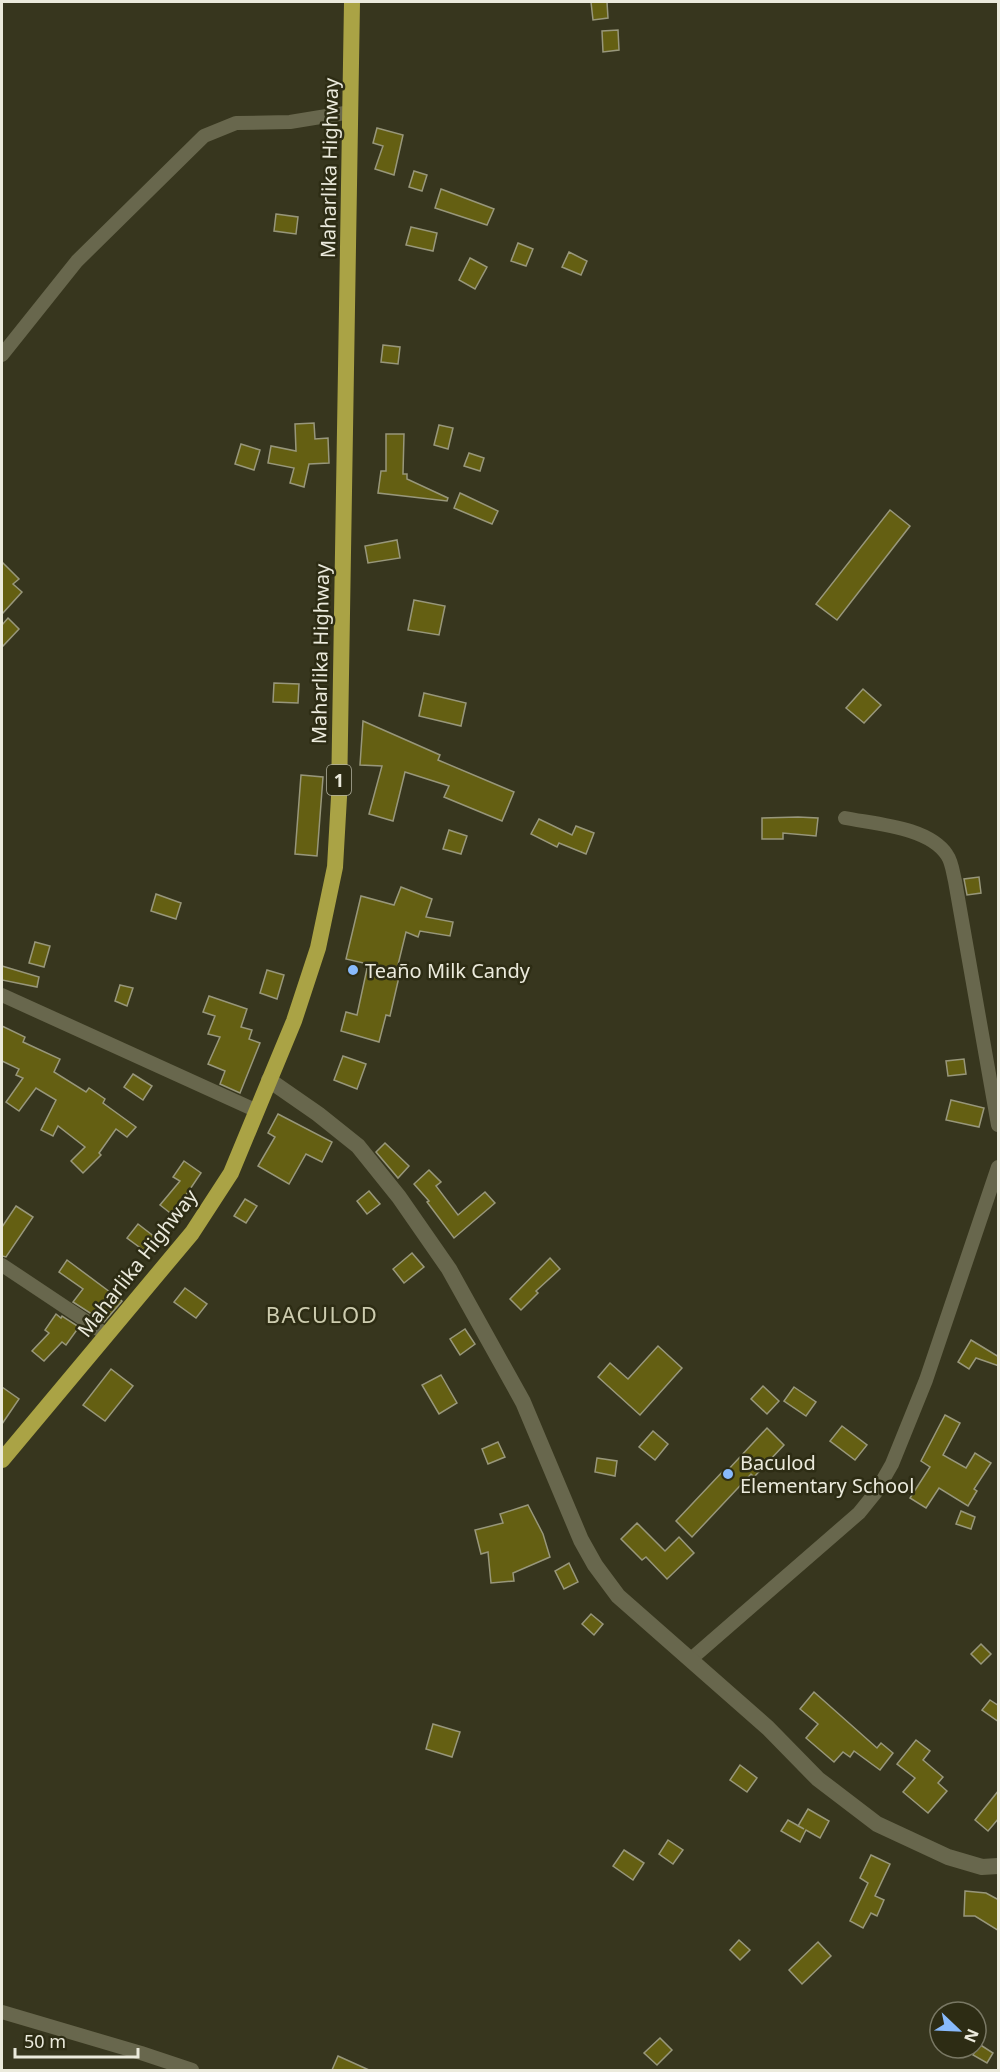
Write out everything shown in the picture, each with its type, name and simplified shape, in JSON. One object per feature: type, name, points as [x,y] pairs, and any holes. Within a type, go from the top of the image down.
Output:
[{"type":"highway","name":"Maharlika Highway","points":[[2,1460],[192,1233],[231,1173],[294,1021],[318,948],[335,867],[339,797],[352,2]]},
{"type":"street","points":[[2,355],[77,261],[204,136],[237,123],[290,122],[351,112]]},
{"type":"street","points":[[844,818],[901,828],[929,838],[948,856],[955,881],[999,1125]]},
{"type":"street","points":[[2,995],[257,1111]]},
{"type":"street","points":[[269,1080],[318,1114],[358,1146],[399,1197],[449,1269],[524,1402],[581,1540],[595,1565],[618,1596],[768,1728],[818,1779],[877,1824],[948,1857],[982,1868],[999,1866]]},
{"type":"street","points":[[691,1659],[859,1513],[876,1492],[892,1464],[926,1380],[999,1167]]},
{"type":"street","points":[[2,1265],[107,1335]]},
{"type":"street","points":[[2,2012],[192,2070]]},
{"type":"building","points":[[591,2],[607,2],[608,18],[593,20]]},
{"type":"building","points":[[618,30],[619,50],[603,52],[602,31]]},
{"type":"building","points":[[377,128],[403,135],[394,175],[375,169],[383,146],[373,143]]},
{"type":"building","points":[[414,171],[427,175],[422,191],[409,187]]},
{"type":"building","points":[[441,189],[494,209],[487,225],[435,208]]},
{"type":"building","points":[[276,214],[298,217],[296,234],[274,231]]},
{"type":"building","points":[[411,227],[437,233],[433,251],[406,245]]},
{"type":"building","points":[[518,243],[533,249],[526,266],[511,261]]},
{"type":"building","points":[[569,252],[587,261],[581,275],[562,267]]},
{"type":"building","points":[[470,258],[487,267],[475,289],[459,280]]},
{"type":"building","points":[[383,345],[400,347],[398,364],[381,362]]},
{"type":"building","points":[[314,423],[315,439],[328,438],[329,463],[309,464],[304,487],[290,483],[294,468],[268,463],[271,446],[296,451],[295,424]]},
{"type":"building","points":[[439,425],[453,428],[448,449],[434,445]]},
{"type":"building","points":[[386,434],[404,434],[403,474],[407,474],[407,479],[448,498],[447,501],[378,493],[381,471],[386,471]]},
{"type":"building","points":[[241,444],[260,450],[254,470],[235,464]]},
{"type":"building","points":[[469,453],[484,458],[480,471],[464,466]]},
{"type":"building","points":[[460,493],[498,511],[492,524],[454,508]]},
{"type":"building","points":[[890,510],[910,526],[837,620],[816,604]]},
{"type":"building","points":[[397,540],[400,558],[368,563],[365,546]]},
{"type":"building","points":[[2,562],[19,579],[13,584],[22,592],[2,614]]},
{"type":"building","points":[[414,600],[445,606],[439,635],[408,630]]},
{"type":"building","points":[[8,618],[19,629],[2,647],[2,625]]},
{"type":"building","points":[[274,683],[299,684],[298,703],[273,702]]},
{"type":"building","points":[[863,689],[881,705],[864,723],[846,708]]},
{"type":"building","points":[[424,693],[466,703],[461,726],[419,716]]},
{"type":"building","points":[[363,721],[440,755],[438,760],[514,792],[502,821],[444,797],[449,786],[405,772],[393,821],[369,814],[382,766],[360,765]]},
{"type":"building","points":[[301,775],[323,777],[317,856],[295,854]]},
{"type":"building","points":[[762,818],[818,818],[816,836],[783,833],[783,839],[762,839]]},
{"type":"building","points":[[539,819],[572,835],[576,826],[594,833],[586,854],[559,843],[557,847],[531,834]]},
{"type":"building","points":[[449,830],[467,836],[461,854],[443,849]]},
{"type":"building","points":[[979,877],[981,893],[967,895],[964,879]]},
{"type":"building","points":[[401,887],[432,899],[426,917],[453,922],[450,936],[420,931],[418,937],[406,932],[395,977],[399,977],[390,1016],[386,1015],[379,1042],[341,1031],[346,1012],[357,1015],[368,964],[346,959],[361,896],[394,905]]},
{"type":"building","points":[[156,894],[181,903],[176,919],[151,911]]},
{"type":"building","points":[[35,942],[50,946],[44,967],[29,963]]},
{"type":"building","points":[[2,966],[39,977],[37,987],[2,980]]},
{"type":"building","points":[[267,970],[284,975],[277,999],[260,993]]},
{"type":"building","points":[[120,985],[133,988],[127,1006],[115,1001]]},
{"type":"building","points":[[209,996],[247,1009],[241,1027],[252,1030],[249,1039],[260,1043],[240,1093],[220,1084],[225,1071],[208,1064],[220,1037],[208,1034],[215,1016],[203,1012]]},
{"type":"building","points":[[2,1026],[25,1037],[23,1042],[60,1059],[54,1072],[86,1092],[89,1088],[105,1099],[103,1103],[136,1127],[127,1137],[116,1129],[99,1153],[101,1155],[83,1173],[71,1161],[85,1147],[58,1126],[53,1136],[41,1130],[56,1100],[36,1088],[19,1111],[6,1102],[23,1078],[16,1075],[19,1069],[2,1061]]},
{"type":"building","points":[[343,1056],[366,1064],[357,1089],[334,1080]]},
{"type":"building","points":[[964,1059],[966,1074],[948,1076],[946,1061]]},
{"type":"building","points":[[133,1074],[152,1086],[143,1100],[124,1087]]},
{"type":"building","points":[[951,1100],[984,1108],[979,1127],[946,1120]]},
{"type":"building","points":[[278,1114],[332,1142],[322,1162],[306,1154],[289,1184],[258,1166],[275,1137],[268,1133]]},
{"type":"building","points":[[385,1143],[409,1166],[398,1178],[376,1152]]},
{"type":"building","points":[[184,1161],[201,1173],[174,1216],[160,1205],[180,1181],[173,1177]]},
{"type":"building","points":[[429,1170],[441,1182],[436,1186],[458,1215],[485,1192],[495,1203],[454,1238],[427,1202],[429,1201],[414,1184]]},
{"type":"building","points":[[369,1191],[380,1204],[367,1214],[357,1201]]},
{"type":"building","points":[[245,1199],[257,1206],[246,1223],[234,1216]]},
{"type":"building","points":[[16,1206],[33,1217],[6,1257],[2,1256],[2,1227]]},
{"type":"building","points":[[138,1224],[156,1238],[146,1252],[127,1238]]},
{"type":"building","points":[[412,1253],[424,1267],[404,1283],[393,1269]]},
{"type":"building","points":[[550,1258],[560,1269],[536,1291],[538,1293],[521,1310],[510,1299]]},
{"type":"building","points":[[67,1260],[122,1301],[104,1322],[73,1302],[83,1289],[59,1272]]},
{"type":"building","points":[[185,1288],[207,1304],[196,1318],[174,1302]]},
{"type":"building","points":[[56,1314],[79,1327],[66,1345],[62,1342],[44,1361],[32,1351],[49,1333],[45,1330]]},
{"type":"building","points":[[465,1329],[475,1344],[460,1355],[450,1339]]},
{"type":"building","points":[[971,1340],[999,1357],[999,1366],[976,1358],[969,1369],[958,1362]]},
{"type":"building","points":[[658,1346],[682,1368],[640,1415],[598,1377],[610,1363],[628,1379]]},
{"type":"building","points":[[111,1369],[133,1386],[105,1421],[83,1405]]},
{"type":"building","points":[[441,1375],[457,1403],[439,1414],[422,1385]]},
{"type":"building","points":[[763,1386],[779,1401],[767,1414],[751,1399]]},
{"type":"building","points":[[2,1387],[19,1399],[2,1424]]},
{"type":"building","points":[[794,1387],[816,1402],[806,1416],[784,1401]]},
{"type":"building","points":[[945,1415],[960,1423],[943,1455],[966,1468],[975,1453],[991,1463],[974,1489],[977,1491],[968,1506],[939,1488],[926,1508],[910,1498],[930,1467],[921,1461]]},
{"type":"building","points":[[842,1426],[867,1445],[855,1460],[830,1441]]},
{"type":"building","points":[[767,1428],[784,1445],[754,1477],[751,1474],[692,1537],[676,1521]]},
{"type":"building","points":[[653,1431],[668,1444],[655,1460],[639,1447]]},
{"type":"building","points":[[498,1442],[505,1457],[488,1464],[482,1449]]},
{"type":"building","points":[[597,1458],[617,1461],[615,1476],[595,1472]]},
{"type":"building","points":[[528,1505],[543,1534],[550,1557],[513,1573],[514,1581],[491,1583],[488,1552],[481,1554],[475,1530],[503,1523],[500,1514]]},
{"type":"building","points":[[961,1511],[975,1517],[971,1529],[956,1524]]},
{"type":"building","points":[[637,1523],[665,1551],[679,1537],[694,1553],[667,1579],[646,1557],[642,1560],[621,1539]]},
{"type":"building","points":[[569,1563],[578,1582],[564,1589],[555,1571]]},
{"type":"building","points":[[591,1614],[603,1624],[594,1635],[582,1624]]},
{"type":"building","points":[[981,1644],[991,1654],[981,1664],[971,1654]]},
{"type":"building","points":[[814,1692],[877,1748],[881,1743],[893,1753],[880,1770],[854,1751],[850,1757],[843,1752],[834,1762],[806,1738],[818,1724],[800,1709]]},
{"type":"building","points":[[990,1700],[999,1706],[999,1722],[982,1710]]},
{"type":"building","points":[[433,1724],[460,1732],[452,1757],[426,1749]]},
{"type":"building","points":[[916,1740],[930,1751],[923,1760],[943,1777],[938,1783],[947,1791],[928,1813],[903,1792],[915,1778],[897,1764]]},
{"type":"building","points":[[740,1765],[757,1778],[747,1792],[730,1780]]},
{"type":"building","points":[[999,1790],[999,1818],[988,1831],[975,1820]]},
{"type":"building","points":[[808,1809],[829,1821],[820,1838],[806,1830],[800,1842],[781,1831],[788,1820],[798,1826]]},
{"type":"building","points":[[668,1840],[683,1850],[673,1864],[659,1854]]},
{"type":"building","points":[[624,1850],[644,1863],[633,1880],[613,1866]]},
{"type":"building","points":[[871,1855],[890,1864],[875,1896],[884,1900],[877,1916],[871,1913],[863,1928],[850,1921],[868,1883],[860,1878]]},
{"type":"building","points":[[965,1891],[986,1893],[999,1900],[999,1931],[975,1916],[964,1916]]},
{"type":"building","points":[[739,1940],[750,1950],[740,1960],[730,1950]]},
{"type":"building","points":[[818,1942],[831,1956],[802,1984],[789,1970]]},
{"type":"building","points":[[660,2038],[672,2050],[657,2065],[644,2053]]},
{"type":"building","points":[[988,2050],[993,2053],[987,2063],[982,2060],[988,2060]]},
{"type":"building","points":[[338,2056],[369,2070],[332,2070]]},
{"type":"place","name":"Teaño Milk Candy","points":[[353,970]]},
{"type":"place","name":"Baculod Elementary School","points":[[728,1474]]},
{"type":"district","name":"BACULOD","points":[[322,1314]]}]
